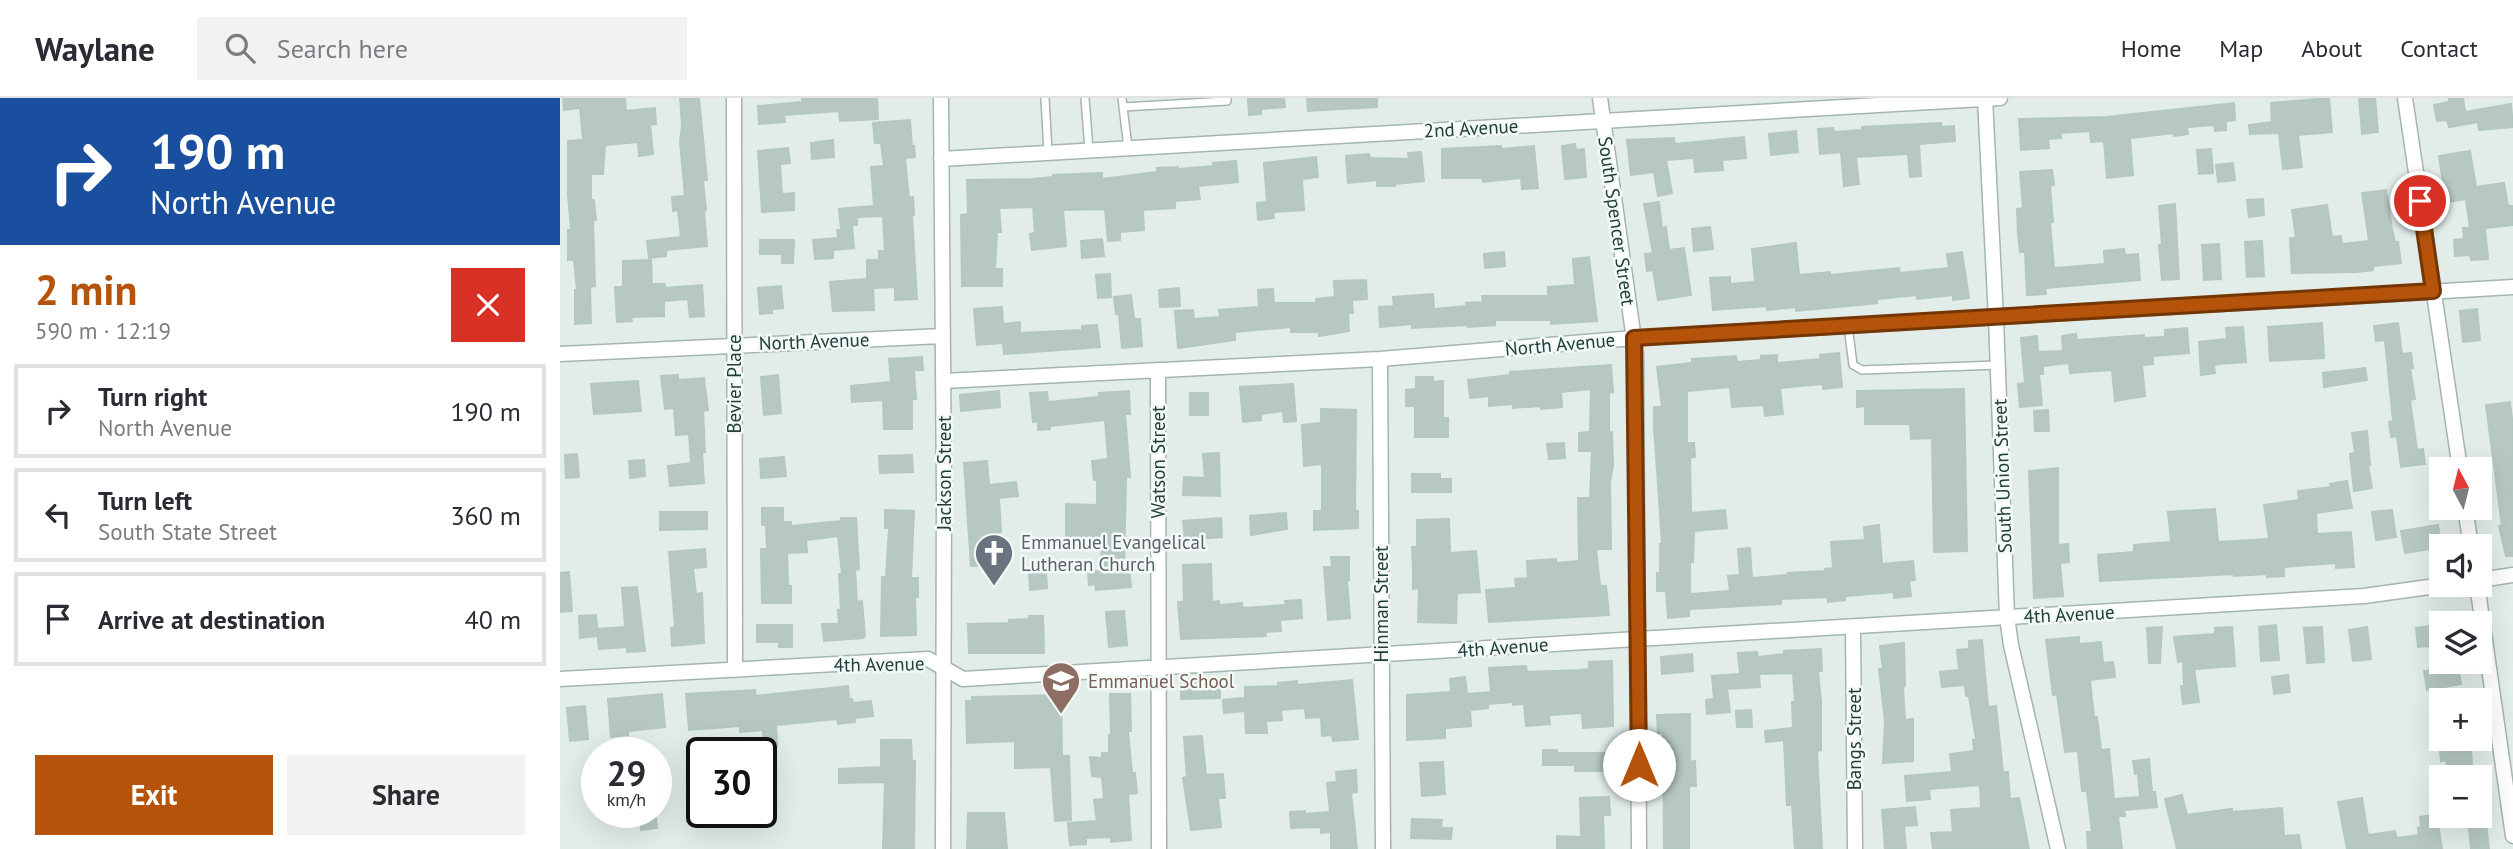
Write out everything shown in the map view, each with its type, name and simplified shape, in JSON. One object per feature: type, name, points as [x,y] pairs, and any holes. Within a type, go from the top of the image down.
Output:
[{"type":"street","name":"Bevier Place","points":[[734,98],[736,670]]},
{"type":"street","name":"Jackson Street","points":[[941,98],[943,849]]},
{"type":"street","name":"South Spencer Street","points":[[1600,98],[1634,338],[1639,849]]},
{"type":"street","name":"South Union Street","points":[[1985,98],[2007,617],[2011,645],[2058,849]]},
{"type":"street","name":"2nd Avenue","points":[[941,159],[2000,98]]},
{"type":"street","points":[[2405,98],[2457,457]]},
{"type":"street","name":"North Avenue","points":[[943,381],[1380,359],[1634,338],[2513,287]]},
{"type":"street","name":"North Avenue","points":[[560,354],[942,336]]},
{"type":"street","name":"Hinman Street","points":[[1380,359],[1383,849]]},
{"type":"street","name":"Watson Street","points":[[1158,370],[1159,849]]},
{"type":"street","points":[[2492,578],[2513,575]]},
{"type":"street","name":"4th Avenue","points":[[560,679],[928,659],[962,679],[2364,596],[2429,587]]},
{"type":"street","points":[[2479,597],[2513,836]]},
{"type":"street","name":"Bangs Street","points":[[1853,628],[1855,849]]},
{"type":"lane","points":[[1045,98],[1048,153]]},
{"type":"lane","points":[[1085,98],[1088,150]]},
{"type":"lane","points":[[1122,98],[1128,148]]},
{"type":"lane","points":[[1124,107],[1227,101],[1227,98]]},
{"type":"lane","points":[[1848,326],[1853,365],[1862,370],[1998,365]]},
{"type":"lane","points":[[2492,725],[2497,724]]},
{"type":"building","points":[[563,98],[625,98],[626,111],[655,108],[656,124],[650,125],[653,154],[639,156],[638,142],[605,145],[603,174],[591,174],[591,200],[594,200],[596,220],[593,220],[595,286],[590,287],[591,323],[575,324],[577,290],[574,260],[568,260],[568,230],[571,230],[568,141],[583,140],[580,108],[564,110]]},
{"type":"building","points":[[680,98],[699,98],[707,180],[703,180],[707,246],[666,250],[666,256],[649,258],[647,241],[681,237],[678,210],[673,211],[672,197],[685,196],[680,141]]},
{"type":"building","points":[[877,98],[878,119],[840,121],[839,111],[784,115],[785,122],[759,124],[758,106],[802,102],[802,99]]},
{"type":"building","points":[[1248,98],[1284,98],[1285,107],[1261,109],[1261,114],[1249,115]]},
{"type":"building","points":[[1307,98],[1377,98],[1377,107],[1308,111]]},
{"type":"building","points":[[2329,98],[2332,132],[2298,135],[2302,167],[2283,169],[2279,133],[2250,134],[2249,125],[2272,122],[2271,103]]},
{"type":"building","points":[[2359,98],[2375,98],[2378,132],[2362,134]]},
{"type":"building","points":[[2449,98],[2463,98],[2465,112],[2511,104],[2513,127],[2479,130],[2478,122],[2449,127],[2447,120],[2437,121],[2434,105],[2449,102]]},
{"type":"building","points":[[2234,103],[2235,120],[2226,121],[2226,130],[2215,131],[2214,125],[2187,127],[2188,134],[2130,138],[2133,175],[2107,178],[2104,141],[2091,142],[2090,131],[2060,133],[2061,138],[2048,139],[2049,148],[2021,150],[2019,119],[2106,117]]},
{"type":"building","points":[[910,120],[915,157],[905,158],[909,198],[913,197],[917,299],[895,300],[895,287],[873,288],[874,310],[833,311],[830,282],[867,279],[867,260],[879,260],[879,251],[885,251],[883,216],[857,217],[857,225],[852,225],[854,248],[833,250],[833,258],[815,259],[813,240],[838,238],[837,230],[841,230],[839,209],[874,206],[871,167],[884,166],[881,143],[875,143],[873,123]]},
{"type":"building","points":[[1941,123],[1942,127],[1954,126],[1955,141],[1919,144],[1921,176],[1910,177],[1908,154],[1856,157],[1859,184],[1844,186],[1841,152],[1820,154],[1818,129],[1833,128],[1834,132],[1862,130],[1862,127]]},
{"type":"building","points":[[1796,131],[1798,152],[1771,155],[1769,134]]},
{"type":"building","points":[[1744,137],[1746,158],[1722,160],[1723,170],[1695,172],[1694,158],[1666,160],[1672,193],[1658,196],[1654,172],[1631,175],[1627,140],[1674,138],[1675,144]]},
{"type":"building","points":[[833,140],[834,157],[812,159],[811,143]]},
{"type":"building","points":[[1575,144],[1576,150],[1584,149],[1586,177],[1565,179],[1562,146]]},
{"type":"building","points":[[1501,146],[1501,149],[1534,146],[1538,188],[1522,189],[1521,178],[1483,182],[1482,178],[1442,178],[1442,149]]},
{"type":"building","points":[[788,148],[790,163],[780,164],[782,194],[794,193],[794,210],[762,212],[758,151]]},
{"type":"building","points":[[2211,149],[2213,173],[2199,174],[2197,150]]},
{"type":"building","points":[[2470,151],[2476,187],[2504,183],[2508,206],[2512,206],[2513,225],[2485,228],[2488,259],[2471,260],[2470,255],[2455,256],[2454,240],[2464,239],[2463,228],[2470,228],[2466,199],[2447,202],[2439,156]]},
{"type":"building","points":[[1421,152],[1424,181],[1395,186],[1377,186],[1377,180],[1348,183],[1346,156],[1369,154],[1370,158],[1409,159],[1408,153]]},
{"type":"building","points":[[1316,157],[1318,177],[1302,179],[1304,210],[1273,212],[1274,218],[1258,220],[1257,203],[1267,202],[1264,163]]},
{"type":"building","points":[[1236,161],[1238,182],[1198,186],[1200,199],[1175,201],[1175,208],[1143,210],[1144,230],[1120,232],[1120,240],[1108,241],[1105,209],[1063,210],[1066,246],[1032,250],[1030,234],[1035,233],[1033,207],[999,208],[1001,232],[997,232],[995,269],[1002,269],[1002,286],[962,286],[961,215],[968,214],[967,180],[1033,179],[1053,175],[1102,173],[1102,179],[1157,172],[1157,168],[1214,166],[1213,163]]},
{"type":"building","points":[[2233,163],[2235,180],[2218,182],[2216,165]]},
{"type":"building","points":[[2052,170],[2054,185],[2050,186],[2053,222],[2050,223],[2054,268],[2105,264],[2104,251],[2124,249],[2125,255],[2138,254],[2140,280],[2045,288],[2046,294],[2027,295],[2025,252],[2020,252],[2018,234],[2017,209],[2023,208],[2020,172]]},
{"type":"building","points":[[2386,190],[2401,263],[2373,266],[2373,270],[2356,272],[2292,273],[2290,238],[2296,238],[2292,210],[2327,205],[2332,237],[2341,236],[2342,244],[2369,241],[2362,193]]},
{"type":"building","points":[[2263,199],[2264,215],[2249,217],[2247,200]]},
{"type":"building","points":[[1659,202],[1662,228],[1666,227],[1669,250],[1684,248],[1691,295],[1658,300],[1653,270],[1647,271],[1645,254],[1653,253],[1644,204]]},
{"type":"building","points":[[2175,204],[2179,279],[2162,280],[2159,206]]},
{"type":"building","points":[[1710,227],[1713,249],[1694,251],[1692,229]]},
{"type":"building","points":[[1102,239],[1104,256],[1082,258],[1081,241]]},
{"type":"building","points":[[760,240],[794,240],[793,263],[782,263],[782,254],[760,254]]},
{"type":"building","points":[[2262,241],[2264,276],[2247,277],[2245,242]]},
{"type":"building","points":[[1796,243],[1799,275],[1830,272],[1830,275],[1899,268],[1900,273],[1949,268],[1947,254],[1962,252],[1969,298],[1953,300],[1953,295],[1917,299],[1917,295],[1877,299],[1877,303],[1796,311],[1796,307],[1767,310],[1767,306],[1713,310],[1710,278],[1730,277],[1730,284],[1755,282],[1752,249]]},
{"type":"building","points":[[2219,244],[2221,279],[2204,280],[2202,245]]},
{"type":"building","points":[[1504,252],[1505,266],[1485,268],[1484,254]]},
{"type":"building","points":[[1589,257],[1597,321],[1551,324],[1551,320],[1495,320],[1495,325],[1468,327],[1412,328],[1412,324],[1380,327],[1379,307],[1394,306],[1393,297],[1433,294],[1434,309],[1483,302],[1482,296],[1548,296],[1548,287],[1575,285],[1573,259]]},
{"type":"building","points":[[651,260],[652,284],[665,284],[665,288],[702,285],[704,316],[690,317],[688,299],[664,301],[664,316],[631,317],[632,321],[617,322],[615,287],[623,287],[623,261]]},
{"type":"building","points":[[1110,274],[1111,297],[1098,298],[1096,275]]},
{"type":"building","points":[[1366,280],[1367,299],[1352,300],[1353,313],[1348,313],[1349,331],[1319,336],[1319,332],[1291,332],[1291,327],[1235,332],[1235,340],[1178,348],[1175,311],[1193,310],[1194,319],[1220,317],[1219,310],[1259,307],[1258,290],[1273,289],[1274,303],[1316,303],[1316,299],[1335,297],[1334,281]]},
{"type":"building","points":[[781,286],[783,308],[760,314],[758,288]]},
{"type":"building","points":[[1179,288],[1180,306],[1160,307],[1159,290]]},
{"type":"building","points":[[1131,295],[1134,319],[1140,319],[1142,346],[1122,348],[1119,314],[1116,314],[1114,297]]},
{"type":"building","points":[[1002,307],[1003,324],[1020,322],[1020,333],[1082,330],[1082,326],[1097,325],[1100,347],[1004,354],[1003,343],[977,345],[974,309]]},
{"type":"building","points":[[2477,309],[2480,340],[2463,342],[2460,311]]},
{"type":"building","points":[[2322,323],[2324,358],[2270,361],[2268,327]]},
{"type":"building","points":[[2398,323],[2402,354],[2411,353],[2413,368],[2410,368],[2415,399],[2410,400],[2417,450],[2423,449],[2425,464],[2401,467],[2397,436],[2391,437],[2389,422],[2393,421],[2385,340],[2376,341],[2374,326]]},
{"type":"building","points":[[2243,327],[2246,362],[2218,364],[2214,366],[2215,373],[2201,375],[2199,342],[2227,339],[2226,328]]},
{"type":"building","points":[[2187,328],[2189,353],[2153,356],[2153,364],[2142,365],[2145,396],[2115,401],[2112,370],[2070,373],[2069,363],[2043,366],[2043,374],[2039,374],[2042,405],[2020,407],[2018,384],[2025,383],[2021,338],[2037,336],[2038,352],[2063,351],[2062,336],[2076,334],[2077,340],[2144,335],[2144,338],[2165,337],[2165,330]]},
{"type":"building","points":[[1839,353],[1842,387],[1823,389],[1823,384],[1780,388],[1783,414],[1765,416],[1764,405],[1732,407],[1730,387],[1687,391],[1687,443],[1694,443],[1695,457],[1690,458],[1691,513],[1725,510],[1727,528],[1694,531],[1690,594],[1730,591],[1728,576],[1740,575],[1738,549],[1750,548],[1752,578],[1825,571],[1833,568],[1831,542],[1865,540],[1864,527],[1879,525],[1882,564],[1913,561],[1915,580],[1909,581],[1911,596],[1894,598],[1894,592],[1845,596],[1845,600],[1828,602],[1828,597],[1781,599],[1781,604],[1689,609],[1689,616],[1668,618],[1666,591],[1657,591],[1662,544],[1654,407],[1662,407],[1657,367],[1692,363],[1692,359],[1736,356],[1737,362],[1761,360],[1761,356],[1777,355],[1777,363],[1820,359],[1820,355]]},
{"type":"building","points":[[922,357],[923,370],[914,370],[916,399],[912,399],[912,429],[884,429],[883,400],[852,402],[851,386],[891,382],[889,359]]},
{"type":"building","points":[[1611,365],[1611,549],[1596,549],[1600,586],[1606,586],[1609,615],[1489,622],[1486,590],[1516,588],[1515,579],[1528,578],[1527,561],[1579,561],[1578,498],[1590,498],[1592,451],[1579,451],[1579,433],[1590,432],[1591,389],[1561,392],[1562,407],[1513,408],[1513,404],[1489,406],[1489,396],[1470,398],[1468,380],[1510,375],[1510,372]]},
{"type":"building","points":[[2365,368],[2367,380],[2324,387],[2323,373]]},
{"type":"building","points":[[678,375],[678,380],[704,378],[708,410],[703,411],[704,483],[670,486],[668,466],[691,463],[689,434],[676,435],[674,408],[665,409],[661,376]]},
{"type":"building","points":[[778,375],[781,413],[764,415],[761,377]]},
{"type":"building","points":[[1416,377],[1433,377],[1433,382],[1443,381],[1443,418],[1448,418],[1448,437],[1415,437],[1415,406],[1406,406],[1406,390],[1416,389]]},
{"type":"building","points":[[638,381],[641,411],[594,414],[591,384]]},
{"type":"building","points":[[1293,384],[1296,421],[1284,422],[1283,411],[1261,414],[1261,420],[1243,422],[1240,387]]},
{"type":"building","points":[[1964,389],[1967,551],[1934,552],[1932,438],[1911,439],[1910,424],[1865,424],[1865,406],[1857,407],[1857,391]]},
{"type":"building","points":[[999,391],[1000,407],[961,411],[960,395]]},
{"type":"building","points":[[1129,391],[1130,414],[1125,414],[1130,477],[1126,477],[1124,569],[1129,569],[1131,587],[1096,590],[1095,584],[1089,585],[1088,572],[1101,571],[1102,538],[1066,542],[1066,504],[1097,505],[1097,480],[1094,480],[1092,461],[1108,459],[1105,420],[1050,426],[1050,429],[1038,430],[1038,421],[1033,422],[1030,393],[1047,392],[1048,402]]},
{"type":"building","points":[[1190,393],[1208,393],[1208,415],[1190,415]]},
{"type":"building","points":[[2510,402],[2513,426],[2513,556],[2506,556],[2499,526],[2502,526],[2486,405]]},
{"type":"building","points":[[1321,409],[1356,410],[1355,511],[1358,511],[1358,528],[1314,530],[1314,511],[1322,511],[1322,464],[1304,466],[1302,425],[1321,423]]},
{"type":"building","points":[[2048,410],[2049,431],[2035,431],[2034,411]]},
{"type":"building","points":[[2367,431],[2372,488],[2354,491],[2350,454],[2355,453],[2352,433]]},
{"type":"building","points":[[1564,443],[1565,458],[1549,459],[1547,444]]},
{"type":"building","points":[[1219,453],[1220,496],[1183,495],[1184,477],[1205,478],[1203,454]]},
{"type":"building","points":[[577,454],[579,477],[566,478],[565,455]]},
{"type":"building","points":[[912,455],[913,472],[880,473],[879,456]]},
{"type":"building","points":[[784,457],[786,476],[761,478],[760,459]]},
{"type":"building","points":[[644,460],[645,476],[630,478],[629,461]]},
{"type":"building","points":[[987,461],[989,485],[1016,482],[1018,496],[999,498],[1001,532],[997,532],[998,565],[971,566],[964,463]]},
{"type":"building","points":[[2058,468],[2058,545],[2068,544],[2069,562],[2060,563],[2063,596],[2034,598],[2029,471]]},
{"type":"building","points":[[1412,474],[1440,474],[1440,479],[1451,479],[1451,492],[1412,492]]},
{"type":"building","points":[[2347,481],[2352,508],[2316,513],[2317,534],[2351,532],[2354,567],[2336,568],[2336,563],[2284,567],[2284,576],[2267,577],[2267,574],[2234,574],[2100,581],[2098,555],[2134,552],[2134,545],[2171,542],[2168,512],[2215,509],[2218,542],[2269,539],[2264,505],[2299,500],[2298,491],[2331,487],[2330,484]]},
{"type":"building","points":[[762,508],[783,508],[783,522],[791,522],[791,526],[856,518],[859,569],[855,570],[857,602],[862,601],[863,638],[824,641],[822,624],[839,624],[838,610],[841,610],[839,574],[842,574],[838,536],[806,540],[807,552],[787,553],[791,603],[762,603],[761,549],[767,549]]},
{"type":"building","points":[[885,510],[914,511],[911,578],[918,578],[918,597],[915,597],[916,635],[881,636],[882,577],[886,577],[889,528],[885,528]]},
{"type":"building","points":[[2392,510],[2396,537],[2376,540],[2372,512]]},
{"type":"building","points":[[660,512],[707,512],[707,529],[660,530]]},
{"type":"building","points":[[1286,513],[1287,529],[1251,535],[1250,516]]},
{"type":"building","points":[[1221,518],[1222,537],[1185,540],[1183,521]]},
{"type":"building","points":[[1449,519],[1450,553],[1476,551],[1480,592],[1457,593],[1456,623],[1418,622],[1419,588],[1413,589],[1412,547],[1417,547],[1417,520]]},
{"type":"building","points":[[2438,525],[2439,534],[2429,534],[2429,549],[2405,553],[2401,531]]},
{"type":"building","points":[[705,549],[706,567],[693,568],[696,594],[702,593],[704,643],[672,646],[671,628],[675,627],[669,552]]},
{"type":"building","points":[[1331,557],[1349,557],[1347,580],[1350,618],[1328,620],[1324,567],[1332,567]]},
{"type":"building","points":[[1211,564],[1212,602],[1219,601],[1219,605],[1242,603],[1242,608],[1286,605],[1285,601],[1301,600],[1302,618],[1280,620],[1281,631],[1265,632],[1266,636],[1181,639],[1178,602],[1184,602],[1183,565]]},
{"type":"building","points":[[569,572],[572,611],[560,612],[560,573]]},
{"type":"building","points":[[1046,572],[1047,588],[1030,590],[1029,574]]},
{"type":"building","points":[[637,587],[645,651],[627,652],[627,647],[599,649],[597,629],[625,627],[622,588]]},
{"type":"building","points":[[1124,611],[1127,645],[1109,647],[1106,612]]},
{"type":"building","points":[[596,615],[598,636],[580,638],[579,616]]},
{"type":"building","points":[[1029,616],[1043,616],[1044,653],[969,653],[968,624],[1009,623],[1009,620],[1029,619]]},
{"type":"building","points":[[757,625],[792,625],[792,647],[779,647],[779,642],[757,642]]},
{"type":"building","points":[[2276,625],[2279,660],[2261,661],[2259,627]]},
{"type":"building","points":[[2429,626],[2429,646],[2418,647],[2416,628]]},
{"type":"building","points":[[2162,627],[2160,663],[2149,663],[2147,628]]},
{"type":"building","points":[[2232,627],[2235,666],[2194,669],[2199,702],[2183,704],[2183,661],[2178,662],[2174,637],[2215,634],[2215,628]]},
{"type":"building","points":[[2322,627],[2324,662],[2307,663],[2304,628]]},
{"type":"building","points":[[2367,627],[2371,659],[2353,661],[2349,630]]},
{"type":"building","points":[[2079,637],[2079,644],[2101,642],[2103,663],[2113,662],[2115,677],[2090,680],[2101,750],[2109,749],[2114,799],[2140,797],[2138,773],[2135,774],[2133,761],[2149,759],[2152,792],[2155,792],[2157,807],[2124,810],[2125,816],[2118,816],[2122,849],[2088,849],[2087,832],[2092,832],[2087,791],[2082,791],[2078,751],[2065,752],[2057,694],[2053,695],[2046,640]]},
{"type":"building","points":[[1982,640],[1988,707],[1996,706],[2003,772],[2008,772],[2010,799],[2019,798],[2029,849],[1933,849],[1931,833],[1953,832],[1951,810],[1981,808],[1980,785],[1929,789],[1930,799],[1907,801],[1905,776],[1952,772],[1950,754],[1974,751],[1973,740],[1976,740],[1965,685],[1942,687],[1940,672],[1959,670],[1957,650],[1969,649],[1969,641]]},
{"type":"building","points":[[1904,643],[1905,720],[1913,719],[1913,761],[1883,763],[1885,721],[1879,669],[1883,669],[1880,646]]},
{"type":"building","points":[[1821,649],[1822,671],[1818,671],[1821,750],[1817,751],[1822,849],[1795,849],[1792,805],[1787,805],[1784,740],[1766,742],[1765,731],[1793,728],[1793,673],[1759,674],[1760,687],[1727,689],[1730,712],[1707,714],[1706,700],[1714,699],[1712,676],[1740,674],[1738,653],[1757,652],[1758,657],[1784,654],[1784,651]]},
{"type":"building","points":[[1692,654],[1693,671],[1662,674],[1661,657]]},
{"type":"building","points":[[1612,661],[1613,726],[1583,728],[1582,713],[1549,715],[1550,724],[1526,726],[1524,704],[1513,705],[1513,702],[1488,704],[1488,708],[1470,710],[1471,726],[1445,728],[1445,738],[1407,740],[1407,695],[1451,692],[1450,679],[1465,677],[1467,694],[1491,692],[1489,668],[1526,666],[1527,672],[1580,670],[1589,669],[1589,662]]},
{"type":"building","points":[[2429,670],[2429,674],[2459,674],[2461,684],[2427,690],[2424,671]]},
{"type":"building","points":[[2288,675],[2290,692],[2274,694],[2272,677]]},
{"type":"building","points":[[1220,678],[1220,698],[1181,699],[1181,679]]},
{"type":"building","points":[[1352,680],[1358,739],[1333,741],[1332,735],[1322,736],[1321,717],[1306,718],[1305,708],[1281,710],[1282,720],[1266,721],[1267,733],[1246,733],[1245,711],[1224,713],[1223,700],[1245,698],[1245,687],[1278,686],[1278,683],[1297,681],[1297,685]]},
{"type":"building","points":[[848,686],[849,699],[852,699],[853,703],[871,701],[873,716],[854,718],[855,722],[838,724],[837,719],[776,725],[777,737],[763,737],[763,730],[740,732],[740,726],[689,730],[686,694],[755,690],[756,696]]},
{"type":"building","points":[[662,694],[665,727],[628,731],[628,735],[611,737],[608,699]]},
{"type":"building","points":[[1110,694],[1130,694],[1131,731],[1128,731],[1137,793],[1128,794],[1131,840],[1111,842],[1111,837],[1086,838],[1086,844],[1070,845],[1068,823],[1097,821],[1094,800],[1104,799],[1102,777],[1092,776],[1090,757],[1102,758],[1102,753],[1109,753]]},
{"type":"building","points":[[1061,695],[1062,756],[1069,756],[1071,820],[1055,821],[1051,767],[1015,768],[1015,741],[967,743],[966,701],[972,701],[972,697]]},
{"type":"building","points":[[585,706],[588,737],[570,741],[567,708]]},
{"type":"building","points":[[1751,710],[1752,727],[1737,727],[1736,711]]},
{"type":"building","points":[[1690,714],[1690,762],[1695,761],[1696,786],[1689,786],[1689,849],[1664,849],[1663,733],[1658,733],[1657,715]]},
{"type":"building","points":[[1202,736],[1206,775],[1223,774],[1225,798],[1218,798],[1221,827],[1191,830],[1183,778],[1187,777],[1184,737]]},
{"type":"building","points":[[881,740],[911,740],[912,761],[915,761],[914,849],[883,849],[885,782],[839,783],[839,769],[881,767]]},
{"type":"building","points":[[1543,750],[1557,750],[1557,753],[1608,753],[1608,771],[1575,771],[1575,765],[1543,765]]},
{"type":"building","points":[[2440,751],[2471,751],[2472,765],[2447,765],[2446,760],[2441,761]]},
{"type":"building","points":[[1443,762],[1445,794],[1422,796],[1420,763]]},
{"type":"building","points":[[1356,770],[1357,792],[1351,793],[1357,849],[1331,849],[1331,832],[1321,833],[1321,827],[1291,828],[1290,812],[1330,812],[1327,783],[1337,782],[1336,772]]},
{"type":"building","points":[[2182,795],[2187,815],[2232,809],[2232,812],[2282,808],[2284,836],[2299,835],[2301,849],[2177,849],[2165,799]]},
{"type":"building","points":[[1609,797],[1610,815],[1603,815],[1604,849],[1557,849],[1557,836],[1581,837],[1580,798]]},
{"type":"building","points":[[2362,798],[2368,835],[2395,831],[2397,838],[2419,835],[2420,817],[2429,816],[2429,828],[2439,828],[2442,849],[2347,849],[2338,802]]},
{"type":"building","points":[[1915,807],[1917,825],[1904,826],[1906,849],[1885,849],[1882,810]]},
{"type":"building","points":[[968,813],[1004,813],[1007,849],[967,849]]},
{"type":"building","points":[[1412,819],[1442,820],[1441,828],[1452,828],[1451,839],[1411,838]]},
{"type":"building","points":[[2469,828],[2487,828],[2489,848],[2471,849]]},
{"type":"place","name":"Emmanuel Evangelical Lutheran Church","points":[[994,587]]},
{"type":"place","name":"Emmanuel School","points":[[1061,715]]},
{"type":"route","points":[[1639,765],[1634,338],[2433,291],[2420,201]]}]
